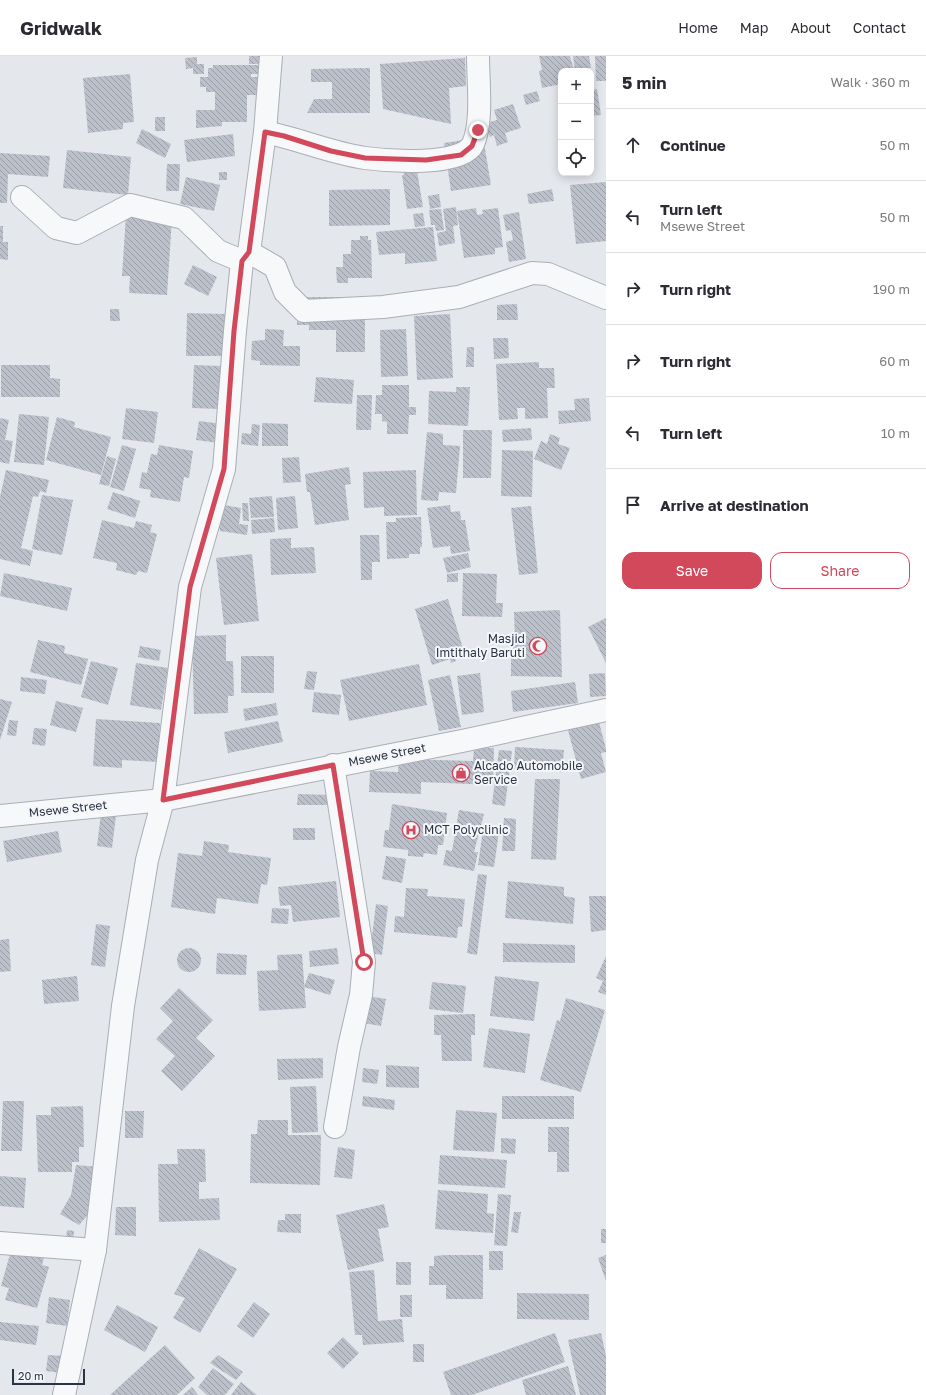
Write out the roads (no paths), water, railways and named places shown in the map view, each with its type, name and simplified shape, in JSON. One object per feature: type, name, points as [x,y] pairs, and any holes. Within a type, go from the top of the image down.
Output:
[{"type":"street","points":[[64,1395],[95,1250],[123,1006],[147,860],[163,800],[190,587],[224,469],[234,331],[265,132],[271,56]]},
{"type":"street","points":[[265,132],[284,136],[331,151],[365,158],[426,160],[461,155],[472,146],[478,130],[478,56]]},
{"type":"street","points":[[22,197],[56,228],[77,233],[130,205],[184,218],[218,251],[246,256],[275,267],[285,292],[304,311],[383,307],[459,297],[532,273],[548,274],[606,298]]},
{"type":"street","name":"Msewe Street","points":[[0,816],[163,800],[333,765],[462,741],[606,710]]},
{"type":"street","points":[[333,765],[364,962],[361,995],[349,1047],[335,1126]]},
{"type":"street","points":[[0,1243],[95,1250]]},
{"type":"place","name":"Masjid Imtithaly Baruti","points":[[538,646]]},
{"type":"place","name":"Alcado Automobile Service","points":[[461,773]]},
{"type":"place","name":"MCT Polyclinic","points":[[411,830]]}]
